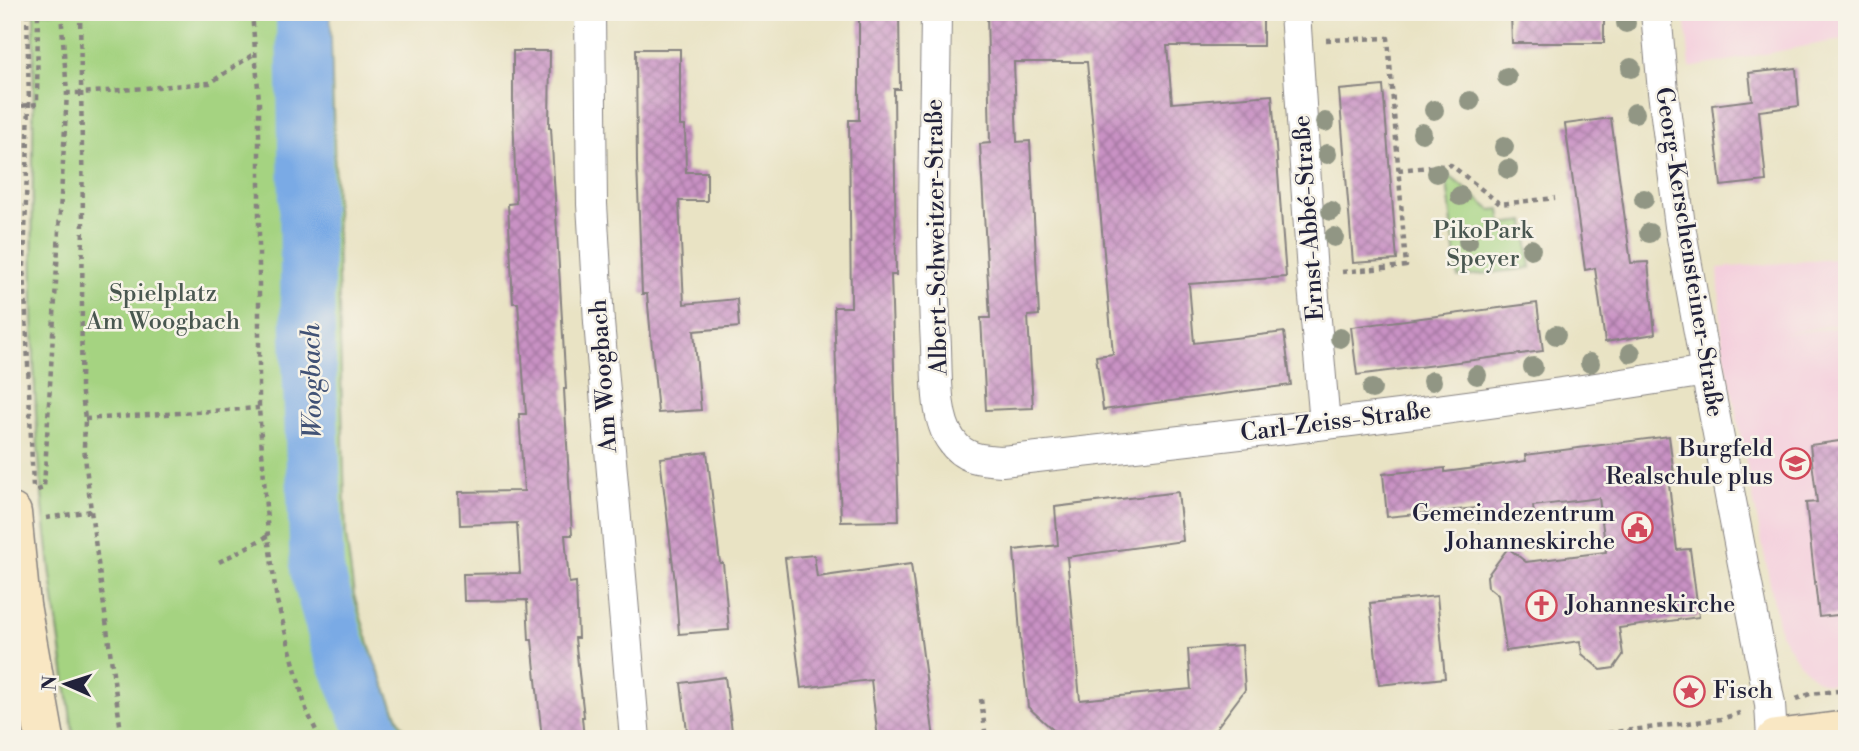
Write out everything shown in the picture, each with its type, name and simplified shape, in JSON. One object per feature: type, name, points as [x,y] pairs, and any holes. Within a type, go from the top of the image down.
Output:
[{"type":"main road","points":[[27,516],[21,605],[45,739]]},
{"type":"main road","points":[[1774,739],[1847,730]]},
{"type":"street","name":"Am Woogbach","points":[[590,12],[592,204],[599,322],[635,739]]},
{"type":"street","name":"Albert-Schweitzer-Straße","points":[[936,12],[932,279],[937,377],[942,420],[951,441],[965,455]]},
{"type":"street","name":"Georg-Kerschensteiner-Straße","points":[[1656,12],[1663,92],[1681,226],[1770,704],[1774,739]]},
{"type":"street","name":"Ernst-Abbé-Straße","points":[[1296,27],[1325,425]]},
{"type":"street","name":"Carl-Zeiss-Straße","points":[[965,455],[978,460],[1002,461],[1325,425],[1583,391],[1706,371]]},
{"type":"path","points":[[27,12],[29,104],[24,266],[33,491],[44,488],[67,93],[61,12]]},
{"type":"path","points":[[12,107],[37,104],[38,12]]},
{"type":"path","points":[[80,12],[83,218],[81,386],[85,419],[84,447],[90,512],[122,739]]},
{"type":"path","points":[[252,12],[259,101],[259,408],[268,536],[277,601],[306,709],[320,739]]},
{"type":"path","points":[[1296,27],[1388,38],[1406,266],[1312,274]]},
{"type":"path","points":[[67,93],[210,83],[255,53]]},
{"type":"path","points":[[1398,170],[1451,165],[1500,204],[1555,198]]},
{"type":"path","points":[[85,419],[259,408]]},
{"type":"path","points":[[27,516],[90,512]]},
{"type":"path","points":[[219,562],[268,536]]},
{"type":"path","points":[[1791,701],[1810,694],[1847,690]]},
{"type":"path","points":[[981,699],[986,739]]},
{"type":"path","points":[[1558,739],[1721,719],[1746,711]]},
{"type":"shaded area","points":[[1685,12],[1847,12],[1847,56],[1844,39],[1690,68]]},
{"type":"shaded area","name":"Burgfeld Realschule plus","points":[[1847,258],[1847,323],[1781,334],[1847,326],[1847,683],[1827,684],[1816,679],[1799,663],[1780,633],[1722,342],[1718,268]]},
{"type":"green space","name":"Spielplatz Am Woogbach","points":[[34,12],[330,12],[346,536],[354,595],[375,663],[409,739],[74,739],[50,565],[37,434],[33,296]]},
{"type":"green space","name":"PikoPark Speyer","points":[[1446,173],[1491,210],[1500,209],[1502,224],[1525,221],[1531,268],[1458,277]]},
{"type":"building","points":[[859,12],[899,12],[900,89],[894,89],[896,275],[891,275],[899,521],[841,522],[834,307],[851,307],[849,120],[859,120]]},
{"type":"building","points":[[987,12],[1263,12],[1263,46],[1167,46],[1172,103],[1272,95],[1286,277],[1189,284],[1194,343],[1284,332],[1291,385],[1103,410],[1096,356],[1113,354],[1087,62],[1014,62],[1017,142],[1030,141],[1039,315],[1028,316],[1033,408],[986,410],[981,318],[990,318],[980,144],[990,143]]},
{"type":"building","points":[[1511,12],[1604,12],[1604,43],[1512,43]]},
{"type":"building","points":[[636,49],[680,49],[680,126],[685,126],[686,172],[707,172],[707,201],[679,201],[684,304],[737,299],[739,327],[694,331],[701,410],[658,413],[647,294],[642,294]]},
{"type":"building","points":[[513,51],[550,51],[549,128],[566,389],[572,535],[565,535],[569,583],[576,582],[578,638],[575,638],[584,739],[542,739],[532,640],[529,640],[527,600],[464,601],[463,574],[520,573],[517,523],[460,525],[459,492],[524,491],[519,414],[526,414],[518,303],[513,303],[508,204],[516,203]]},
{"type":"building","points":[[1796,68],[1799,106],[1759,111],[1766,181],[1721,186],[1712,105],[1752,100],[1749,73]]},
{"type":"building","points":[[1383,86],[1397,260],[1353,263],[1339,90]]},
{"type":"building","points":[[1611,118],[1631,263],[1648,262],[1655,334],[1605,342],[1595,268],[1585,270],[1565,124]]},
{"type":"building","points":[[1537,303],[1543,351],[1357,375],[1351,327]]},
{"type":"building","points":[[1669,436],[1674,475],[1668,476],[1677,550],[1690,549],[1699,617],[1619,628],[1623,655],[1614,668],[1601,670],[1582,654],[1580,641],[1506,651],[1498,595],[1488,587],[1487,576],[1508,548],[1526,562],[1606,552],[1599,498],[1533,506],[1534,515],[1478,522],[1476,508],[1387,517],[1383,474],[1445,468],[1445,472],[1526,461],[1525,455]]},
{"type":"building","points":[[1847,440],[1847,614],[1819,617],[1806,503],[1817,502],[1810,445]]},
{"type":"building","points":[[707,452],[720,563],[723,563],[729,630],[679,634],[660,458]]},
{"type":"building","points":[[1178,492],[1183,541],[1067,557],[1080,700],[1191,689],[1188,649],[1242,645],[1245,690],[1211,735],[1187,739],[1063,739],[1028,707],[1014,550],[1058,545],[1055,507]]},
{"type":"building","points":[[814,555],[817,577],[911,564],[934,739],[878,739],[871,680],[801,688],[785,558]]},
{"type":"building","points":[[1437,596],[1445,678],[1379,685],[1370,603]]},
{"type":"building","points":[[725,677],[733,739],[688,739],[681,683]]},
{"type":"waterway","name":"Woogbach","points":[[303,12],[308,333],[317,570],[338,645],[376,739]]},
{"type":"place","name":"Burgfeld Realschule plus","points":[[1796,463]]},
{"type":"place","name":"Gemeindezentrum Johanneskirche","points":[[1638,528]]},
{"type":"place","name":"Johanneskirche","points":[[1542,605]]},
{"type":"place","name":"Fisch","points":[[1690,691]]}]
